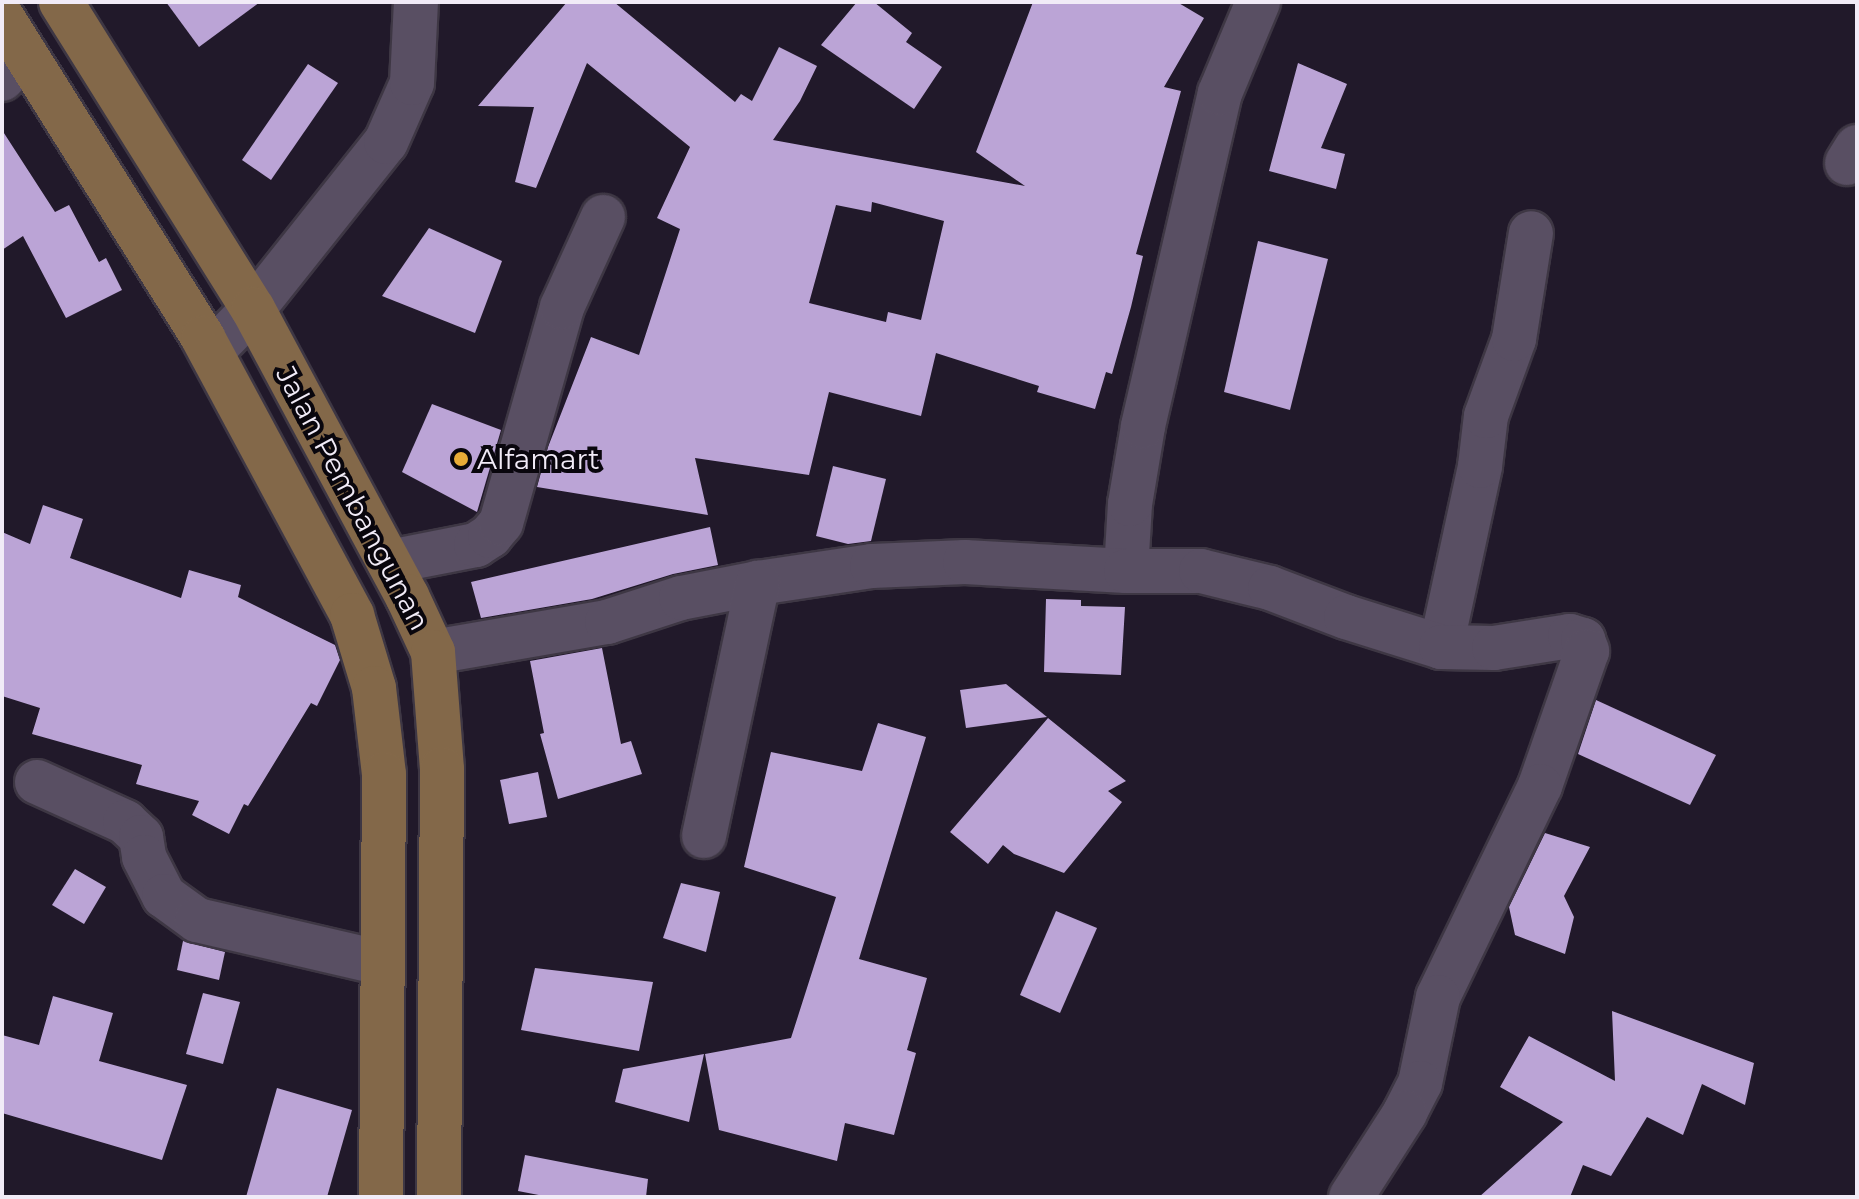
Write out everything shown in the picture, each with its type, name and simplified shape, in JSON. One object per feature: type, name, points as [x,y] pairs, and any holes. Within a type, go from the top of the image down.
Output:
[{"type":"main road","name":"Jalan Pembangunan","points":[[61,2],[253,309],[389,562],[433,652],[442,769],[439,1197]]},
{"type":"main road","name":"Jalan Pembangunan","points":[[2,17],[14,66],[211,352],[352,615],[374,688],[384,774],[381,1197]]},
{"type":"main road","points":[[382,1090],[440,1091]]},
{"type":"street","points":[[211,352],[253,309],[386,142],[412,83],[416,2]]},
{"type":"street","points":[[1126,571],[1130,504],[1143,426],[1216,108],[1258,2]]},
{"type":"street","points":[[389,562],[476,545],[490,536],[501,523],[562,307],[603,217]]},
{"type":"street","points":[[1441,647],[1480,466],[1486,416],[1514,339],[1531,233]]},
{"type":"street","points":[[433,652],[607,622],[681,598],[758,583],[872,566],[965,562],[1126,571],[1201,571],[1256,584],[1441,647],[1494,648],[1570,636],[1583,640],[1587,651],[1540,786],[1438,997],[1420,1083],[1405,1113],[1351,1197]]},
{"type":"street","points":[[704,836],[758,583]]},
{"type":"street","points":[[37,782],[125,822],[141,837],[144,857],[164,896],[197,920],[382,963]]},
{"type":"building","points":[[166,2],[260,2],[199,47]]},
{"type":"building","points":[[567,2],[614,2],[735,102],[741,94],[752,101],[779,47],[817,66],[800,101],[773,140],[1025,186],[976,152],[1033,2],[1177,2],[1204,18],[1164,87],[1181,91],[1136,254],[1143,256],[1131,307],[1112,374],[1106,372],[1095,409],[1037,392],[1039,386],[936,353],[921,416],[829,392],[809,475],[695,458],[708,515],[537,487],[548,447],[591,337],[639,355],[680,229],[657,218],[690,147],[587,63],[536,188],[515,182],[534,107],[478,106]],"holes":[[[872,202],[944,221],[921,320],[888,312],[886,322],[809,303],[836,205],[871,212]]]},
{"type":"building","points":[[857,2],[874,2],[912,33],[906,42],[942,67],[914,109],[821,45]]},
{"type":"building","points":[[1298,63],[1347,84],[1321,148],[1345,154],[1336,189],[1269,171]]},
{"type":"building","points":[[308,64],[338,83],[271,180],[242,160]]},
{"type":"building","points":[[2,130],[55,212],[69,205],[99,262],[106,258],[122,290],[66,318],[23,236],[2,250]]},
{"type":"building","points":[[429,228],[502,261],[475,333],[382,296]]},
{"type":"building","points":[[1258,241],[1328,259],[1290,410],[1224,392]]},
{"type":"building","points":[[432,404],[501,430],[477,512],[402,472]]},
{"type":"building","points":[[833,466],[886,479],[871,541],[848,544],[816,536]]},
{"type":"building","points":[[43,505],[83,519],[70,558],[181,598],[189,570],[241,585],[238,597],[335,645],[340,660],[317,706],[311,703],[248,806],[244,804],[229,834],[192,815],[199,801],[136,784],[142,765],[32,734],[40,708],[2,696],[2,532],[30,544]]},
{"type":"building","points":[[710,527],[718,565],[673,574],[592,599],[481,618],[471,582]]},
{"type":"building","points":[[1046,599],[1081,600],[1081,606],[1125,607],[1121,675],[1044,672]]},
{"type":"building","points":[[602,648],[621,744],[631,741],[642,774],[558,799],[540,734],[544,733],[530,661]]},
{"type":"building","points":[[1006,684],[1047,717],[966,728],[960,690]]},
{"type":"building","points":[[1596,700],[1716,755],[1690,805],[1578,754]]},
{"type":"building","points":[[1048,718],[1126,781],[1108,791],[1122,802],[1064,873],[1014,854],[1003,845],[988,864],[950,832]]},
{"type":"building","points":[[878,723],[926,737],[859,959],[927,978],[907,1050],[916,1053],[894,1135],[845,1123],[837,1161],[719,1130],[705,1054],[791,1038],[836,897],[744,867],[771,752],[862,771]]},
{"type":"building","points":[[538,772],[547,817],[509,824],[500,780]]},
{"type":"building","points":[[1545,833],[1590,847],[1564,896],[1574,917],[1565,954],[1515,935],[1509,907]]},
{"type":"building","points":[[75,869],[106,887],[84,924],[52,905]]},
{"type":"building","points":[[681,883],[720,892],[706,952],[663,938]]},
{"type":"building","points":[[1056,911],[1097,928],[1060,1013],[1020,995]]},
{"type":"building","points":[[183,941],[225,952],[219,980],[177,970]]},
{"type":"building","points":[[535,968],[653,982],[639,1051],[521,1030]]},
{"type":"building","points":[[203,993],[240,1002],[223,1064],[186,1054]]},
{"type":"building","points":[[53,996],[113,1013],[99,1061],[187,1085],[162,1160],[2,1113],[2,1035],[39,1045]]},
{"type":"building","points":[[1612,1011],[1754,1063],[1745,1105],[1702,1084],[1683,1135],[1647,1117],[1611,1176],[1583,1165],[1570,1197],[1479,1197],[1563,1122],[1500,1087],[1529,1036],[1615,1081]]},
{"type":"building","points":[[704,1054],[689,1122],[615,1102],[623,1069]]},
{"type":"building","points":[[277,1088],[352,1110],[327,1197],[246,1197]]},
{"type":"building","points":[[525,1155],[648,1179],[646,1197],[549,1197],[518,1191]]},
{"type":"place","name":"Alfamart","points":[[461,459]]}]
